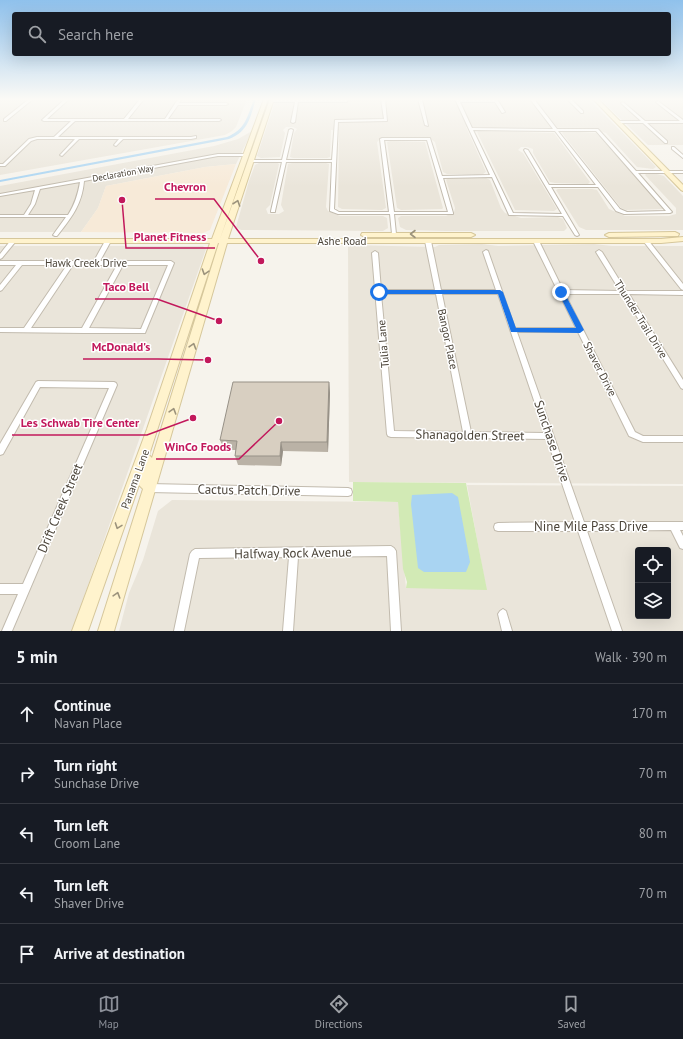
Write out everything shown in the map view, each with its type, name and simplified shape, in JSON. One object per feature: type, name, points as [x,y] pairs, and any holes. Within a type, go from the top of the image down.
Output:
[{"type":"main road","name":"Panama Lane","points":[[106,631],[149,488],[220,238],[246,155],[258,128]]},
{"type":"main road","name":"Panama Lane","points":[[80,631],[153,430],[220,238],[251,161],[261,128]]},
{"type":"main road","points":[[624,128],[683,189]]},
{"type":"main road","points":[[246,155],[251,161]]},
{"type":"main road","points":[[351,238],[387,238],[394,234],[683,234]]},
{"type":"main road","name":"Ashe Road","points":[[0,235],[220,238],[306,241],[351,238]]},
{"type":"main road","points":[[428,241],[433,238],[480,235]]},
{"type":"main road","name":"Ashe Road","points":[[0,241],[108,241],[220,238],[351,238],[428,241],[661,241],[683,239]]},
{"type":"main road","points":[[661,241],[683,243]]},
{"type":"main road","points":[[149,488],[143,480],[153,430]]},
{"type":"street","points":[[56,138],[66,128]]},
{"type":"street","points":[[336,128],[332,210],[338,213],[392,213],[451,213],[429,139],[382,139],[392,213],[394,234]]},
{"type":"street","points":[[652,128],[666,142]]},
{"type":"street","points":[[556,130],[618,210],[626,213],[670,212],[597,130],[472,129],[511,214],[564,215]]},
{"type":"street","points":[[273,211],[291,130]]},
{"type":"street","points":[[2,165],[30,140],[37,138],[195,137]]},
{"type":"street","points":[[62,155],[78,138]]},
{"type":"street","points":[[116,145],[122,138]]},
{"type":"street","points":[[673,148],[683,157]]},
{"type":"street","points":[[526,150],[577,235]]},
{"type":"street","name":"Declaration Way","points":[[0,195],[218,156],[246,155]]},
{"type":"street","points":[[251,161],[334,161]]},
{"type":"street","points":[[635,172],[683,172]]},
{"type":"street","points":[[440,176],[493,176]]},
{"type":"street","points":[[55,235],[70,216],[82,194],[82,180]]},
{"type":"street","points":[[547,186],[599,186]]},
{"type":"street","points":[[25,216],[33,204],[38,188]]},
{"type":"street","points":[[0,216],[70,216]]},
{"type":"street","points":[[0,257],[14,241]]},
{"type":"street","points":[[96,263],[108,241]]},
{"type":"street","name":"Bangor Place","points":[[428,241],[468,436]]},
{"type":"street","name":"Shaver Drive","points":[[536,241],[632,434],[643,439],[683,439]]},
{"type":"street","points":[[646,241],[683,288]]},
{"type":"street","name":"Sunchase Drive","points":[[486,252],[617,631]]},
{"type":"street","name":"Thunder Trail Drive","points":[[599,252],[683,386]]},
{"type":"street","name":"Tulia Lane","points":[[375,253],[391,434]]},
{"type":"street","name":"Hawk Creek Drive","points":[[0,263],[171,263],[143,331],[84,331]]},
{"type":"street","points":[[0,289],[20,263]]},
{"type":"street","points":[[26,330],[71,263]]},
{"type":"street","points":[[0,330],[84,331],[121,263]]},
{"type":"street","points":[[379,292],[500,292]]},
{"type":"street","points":[[561,292],[683,293]]},
{"type":"street","points":[[513,330],[580,330]]},
{"type":"street","name":"Drift Creek Street","points":[[0,451],[38,384],[114,384],[7,631]]},
{"type":"street","name":"Shanagolden Street","points":[[391,434],[550,436]]},
{"type":"street","name":"Cactus Patch Drive","points":[[149,488],[348,492]]},
{"type":"street","points":[[673,526],[683,545]]},
{"type":"street","name":"Nine Mile Pass Drive","points":[[498,527],[683,526]]},
{"type":"street","name":"Halfway Rock Avenue","points":[[179,631],[195,554],[391,551],[396,631]]},
{"type":"street","points":[[288,631],[294,553]]},
{"type":"street","points":[[0,589],[25,589]]},
{"type":"street","points":[[503,614],[507,631]]},
{"type":"shaded area","points":[[0,128],[235,128],[225,135],[0,175]]},
{"type":"shaded area","points":[[266,128],[285,128],[283,130],[285,133],[280,157],[261,158],[257,156]]},
{"type":"shaded area","points":[[296,128],[467,128],[486,172],[483,174],[447,174],[443,172],[435,142],[429,138],[387,137],[380,139],[377,142],[386,208],[382,210],[342,209],[338,207],[339,130],[331,130],[330,157],[293,158],[290,157],[294,133],[297,129]]},
{"type":"shaded area","points":[[592,128],[618,128],[656,167],[653,169],[637,167],[606,133]]},
{"type":"shaded area","points":[[631,128],[683,128],[683,145],[648,145]]},
{"type":"shaded area","points":[[252,131],[236,164],[205,167],[106,186],[98,208],[81,232],[0,232],[0,186],[214,146],[238,139]]},
{"type":"shaded area","points":[[564,131],[596,133],[664,209],[626,210],[621,208],[562,133]]},
{"type":"shaded area","points":[[477,132],[554,133],[590,182],[588,184],[550,182],[533,153],[533,149],[521,147],[518,150],[523,153],[557,209],[554,211],[515,210]]},
{"type":"shaded area","points":[[387,142],[425,142],[443,208],[442,209],[401,210],[397,208]]},
{"type":"shaded area","points":[[261,162],[276,162],[279,164],[270,205],[266,209],[268,214],[279,214],[284,211],[281,205],[288,164],[326,163],[329,164],[326,207],[328,211],[340,216],[383,216],[387,218],[388,228],[383,231],[241,230],[236,227],[249,181],[255,165]]},
{"type":"shaded area","points":[[236,164],[210,230],[203,233],[81,232],[98,208],[106,186],[205,167]]},
{"type":"shaded area","points":[[657,174],[664,176],[683,196],[683,230],[586,230],[579,227],[556,190],[597,190],[609,209],[625,216],[669,216],[676,214],[676,208],[645,175]]},
{"type":"shaded area","points":[[448,178],[486,178],[490,180],[501,208],[505,213],[521,218],[558,217],[563,219],[567,228],[564,231],[446,231],[406,230],[400,227],[398,218],[401,216],[446,216],[454,212],[455,208],[446,180]]},
{"type":"shaded area","points":[[482,244],[498,246],[594,244],[612,246],[683,246],[683,484],[349,482],[348,245],[435,247],[439,245]]},
{"type":"shaded area","points":[[0,246],[203,246],[206,249],[72,631],[0,631]]},
{"type":"shaded area","points":[[467,485],[683,486],[683,631],[119,631],[129,593],[143,560],[158,511],[172,500],[398,502],[406,588],[486,588]]},
{"type":"green space","points":[[353,482],[466,483],[487,590],[406,588],[407,582],[403,569],[398,502],[353,501]]},
{"type":"water","points":[[452,493],[458,497],[470,562],[466,572],[424,572],[418,568],[411,504],[412,495]]},
{"type":"building","points":[[233,382],[329,382],[327,442],[281,442],[280,456],[235,456],[237,441],[220,440]]},
{"type":"waterway","points":[[0,181],[228,138],[240,132],[243,128]]},
{"type":"place","name":"Planet Fitness","points":[[122,200]]},
{"type":"place","name":"Chevron","points":[[261,261]]},
{"type":"place","name":"Taco Bell","points":[[219,321]]},
{"type":"place","name":"McDonald's","points":[[208,360]]},
{"type":"place","name":"Les Schwab Tire Center","points":[[193,418]]},
{"type":"place","name":"WinCo Foods","points":[[279,421]]},
{"type":"route","points":[[379,292],[500,292],[513,330],[580,330],[561,292]]}]
